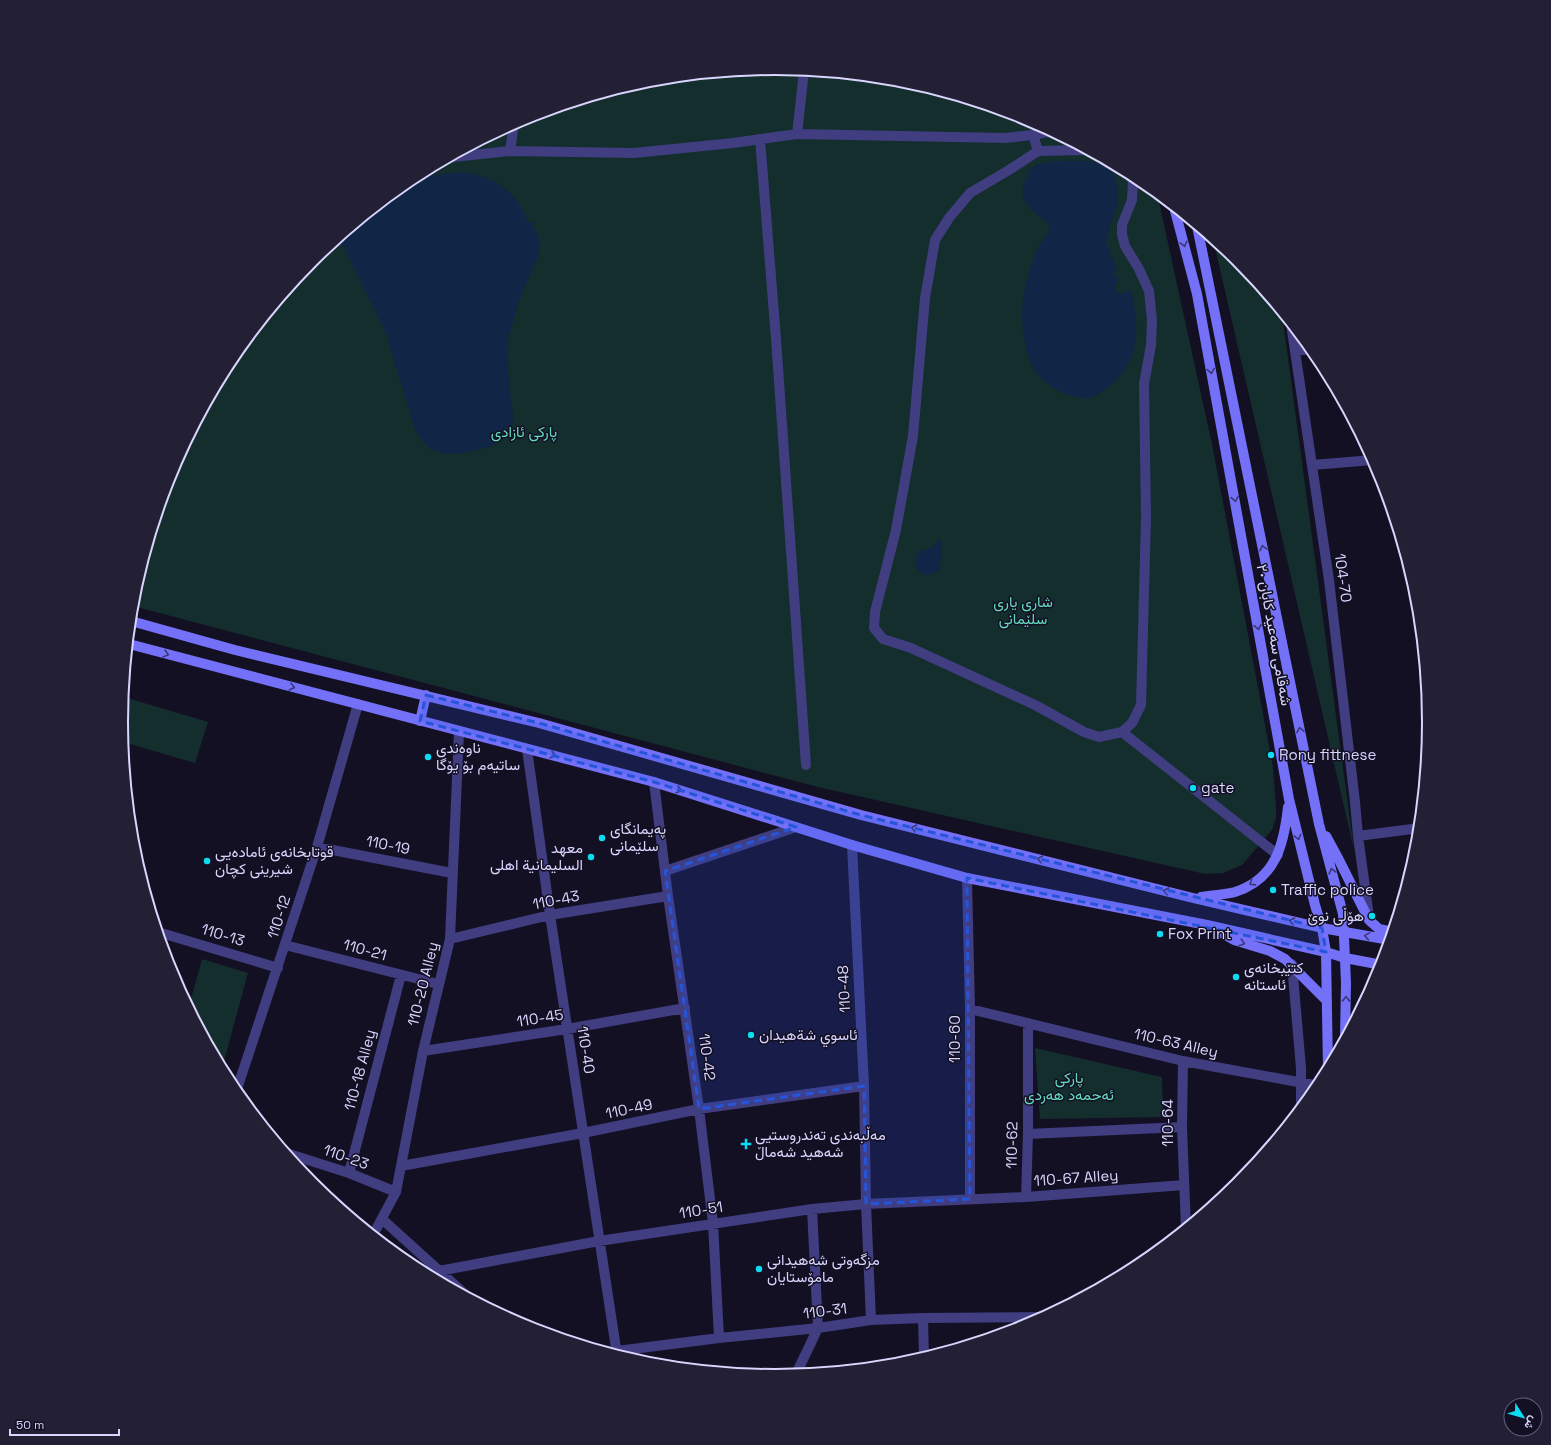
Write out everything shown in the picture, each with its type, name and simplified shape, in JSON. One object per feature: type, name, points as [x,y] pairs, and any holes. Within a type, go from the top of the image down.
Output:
[{"type":"main road","name":"شەقامی سەعید کابان ٢٠","points":[[1176,214],[1197,294],[1289,799],[1322,928],[1326,952],[1328,1059]]},
{"type":"main road","name":"شەقامی سەعید کابان ٢٠","points":[[1198,233],[1319,824],[1343,914],[1345,958],[1345,1029]]},
{"type":"main road","points":[[136,622],[235,650],[539,723],[861,815],[1193,898],[1322,928],[1386,939]]},
{"type":"main road","points":[[133,645],[459,732],[527,748],[654,782],[852,845],[967,878],[1208,925],[1326,952],[1345,958],[1376,964]]},
{"type":"main road","points":[[420,721],[426,695]]},
{"type":"main road","points":[[1193,898],[1223,894],[1244,888],[1255,882],[1264,874],[1278,855],[1284,837],[1289,799]]},
{"type":"main road","points":[[1319,824],[1369,920],[1379,929],[1389,931]]},
{"type":"main road","points":[[1208,925],[1238,942],[1270,951],[1285,959],[1292,964],[1327,1001]]},
{"type":"street","points":[[797,134],[803,76]]},
{"type":"street","points":[[510,151],[513,131]]},
{"type":"street","points":[[465,155],[510,151],[634,153],[797,134],[1005,138],[1042,133]]},
{"type":"street","points":[[1033,135],[1038,151]]},
{"type":"street","points":[[760,139],[777,347],[806,765]]},
{"type":"street","points":[[1077,150],[1038,151],[970,193],[949,218],[935,240],[925,298],[913,436],[896,530],[874,612],[874,628],[883,639],[911,648],[1029,702],[1084,732],[1099,737],[1122,732],[1132,723],[1141,705],[1146,518],[1144,384],[1151,345],[1152,320],[1149,290],[1140,269],[1125,246],[1122,234],[1122,225],[1132,200],[1133,183]]},
{"type":"street","name":"104-70","points":[[1292,333],[1330,588],[1369,920]]},
{"type":"street","points":[[1295,351],[1305,350]]},
{"type":"street","points":[[1312,465],[1367,461]]},
{"type":"street","name":"110-12","points":[[239,1084],[318,847],[358,704]]},
{"type":"street","name":"110-20 Alley","points":[[375,1231],[396,1192],[423,1051],[450,939],[459,732]]},
{"type":"street","points":[[1122,732],[1278,855]]},
{"type":"street","name":"110-40","points":[[527,748],[550,915],[615,1350]]},
{"type":"street","name":"110-42","points":[[654,782],[668,896],[685,1008],[713,1223],[719,1338]]},
{"type":"street","points":[[665,871],[796,827]]},
{"type":"street","points":[[1358,836],[1414,829]]},
{"type":"street","name":"110-48","points":[[852,845],[864,1086],[866,1204],[871,1320]]},
{"type":"street","name":"110-19","points":[[318,847],[452,873]]},
{"type":"street","name":"110-60","points":[[967,878],[970,1009],[970,1199]]},
{"type":"street","name":"110-43","points":[[450,939],[550,915],[668,896]]},
{"type":"street","name":"110-13","points":[[163,933],[278,968]]},
{"type":"street","name":"110-21","points":[[285,945],[438,984]]},
{"type":"street","points":[[1292,964],[1301,1100]]},
{"type":"street","name":"110-18 Alley","points":[[349,1173],[401,975]]},
{"type":"street","name":"110-45","points":[[423,1051],[567,1029],[685,1008]]},
{"type":"street","name":"110-63 Alley","points":[[970,1009],[1184,1061],[1312,1085]]},
{"type":"street","name":"110-62","points":[[1026,1197],[1028,1134],[1028,1023]]},
{"type":"street","name":"110-64","points":[[1184,1061],[1182,1127],[1186,1223]]},
{"type":"street","name":"110-49","points":[[401,1166],[699,1110],[864,1086]]},
{"type":"street","points":[[1028,1134],[1182,1127]]},
{"type":"street","name":"110-23","points":[[296,1156],[349,1173],[396,1192]]},
{"type":"street","name":"110-67 Alley","points":[[970,1199],[1026,1197],[1184,1185]]},
{"type":"street","name":"110-51","points":[[439,1270],[599,1241],[812,1209],[866,1204],[970,1199]]},
{"type":"street","points":[[798,1369],[818,1328],[812,1209]]},
{"type":"street","points":[[382,1219],[454,1284]]},
{"type":"street","name":"110-31","points":[[623,1352],[719,1338],[818,1328],[871,1320],[1031,1317]]},
{"type":"street","points":[[923,1318],[924,1353]]},
{"type":"highlighted area","points":[[426,695],[539,723],[861,815],[1322,928],[1326,952],[967,878],[970,1199],[866,1204],[864,1086],[699,1109],[665,871],[796,827],[654,782],[420,721]]},
{"type":"green space","points":[[776,75],[818,76],[902,87],[984,109],[1023,124],[1062,142],[1099,162],[1135,184],[1159,201],[1212,444],[1273,767],[1276,818],[1272,830],[1242,865],[1223,873],[1205,874],[818,787],[138,607],[150,555],[162,514],[177,475],[195,436],[237,363],[262,328],[318,265],[381,209],[416,184],[489,142],[528,124],[567,109],[649,87],[733,76]]},
{"type":"green space","points":[[1215,248],[1262,296],[1283,321],[1354,850]]},
{"type":"green space","points":[[129,698],[208,722],[195,763],[129,744]]},
{"type":"green space","points":[[202,959],[248,973],[224,1061],[215,1046],[191,1000]]},
{"type":"green space","name":"پارکی ئەحمەد هەردی","points":[[1035,1048],[1162,1077],[1163,1117],[1040,1119]]},
{"type":"water","points":[[1056,161],[1086,161],[1096,163],[1111,171],[1115,178],[1117,203],[1116,210],[1108,230],[1107,247],[1111,251],[1110,253],[1117,268],[1114,273],[1115,278],[1119,279],[1115,287],[1116,292],[1120,294],[1131,290],[1136,315],[1136,338],[1130,361],[1109,387],[1099,394],[1087,398],[1063,393],[1036,373],[1030,362],[1023,331],[1022,309],[1026,283],[1037,250],[1048,233],[1050,226],[1029,207],[1025,201],[1023,196],[1024,185],[1032,167],[1043,163]]},
{"type":"water","points":[[462,172],[485,177],[503,187],[517,201],[528,222],[532,221],[540,242],[540,251],[518,303],[507,344],[509,385],[513,415],[512,428],[502,440],[489,447],[458,454],[445,454],[431,449],[425,444],[415,429],[385,331],[341,243],[381,209],[430,175]]},
{"type":"water","points":[[939,539],[942,542],[940,568],[935,573],[930,575],[920,572],[917,569],[916,564],[916,559],[919,553],[923,550],[929,549]]},
{"type":"place","name":"Rony fittnese","points":[[1271,755]]},
{"type":"place","name":"ناوەندی ساتیەم بۆ یۆگا","points":[[428,757]]},
{"type":"place","name":"gate","points":[[1193,788]]},
{"type":"place","name":"پەیمانگای سلێمانی","points":[[602,838]]},
{"type":"place","name":"معهد السلیمانیة اهلى","points":[[591,857]]},
{"type":"place","name":"قوتابخانەی ئامادەیی شیرینی کچان","points":[[207,861]]},
{"type":"place","name":"Traffic police","points":[[1273,890]]},
{"type":"place","name":"ھۆڵی نوێ","points":[[1372,916]]},
{"type":"place","name":"Fox Print","points":[[1160,934]]},
{"type":"place","name":"کتێبخانەی ئاستانە","points":[[1236,977]]},
{"type":"place","name":"ئاسوي شةهيدان","points":[[751,1035]]},
{"type":"place","name":"مەڵبەندی تەندروستیی شەهید شەماڵ","points":[[746,1144]]},
{"type":"place","name":"مزگەوتی شەهیدانی مامۆستایان","points":[[759,1269]]},
{"type":"park label","name":"پارکی ئازادی","points":[[524,432]]},
{"type":"park label","name":"شاری یاری سلێمانی","points":[[1023,610]]}]
